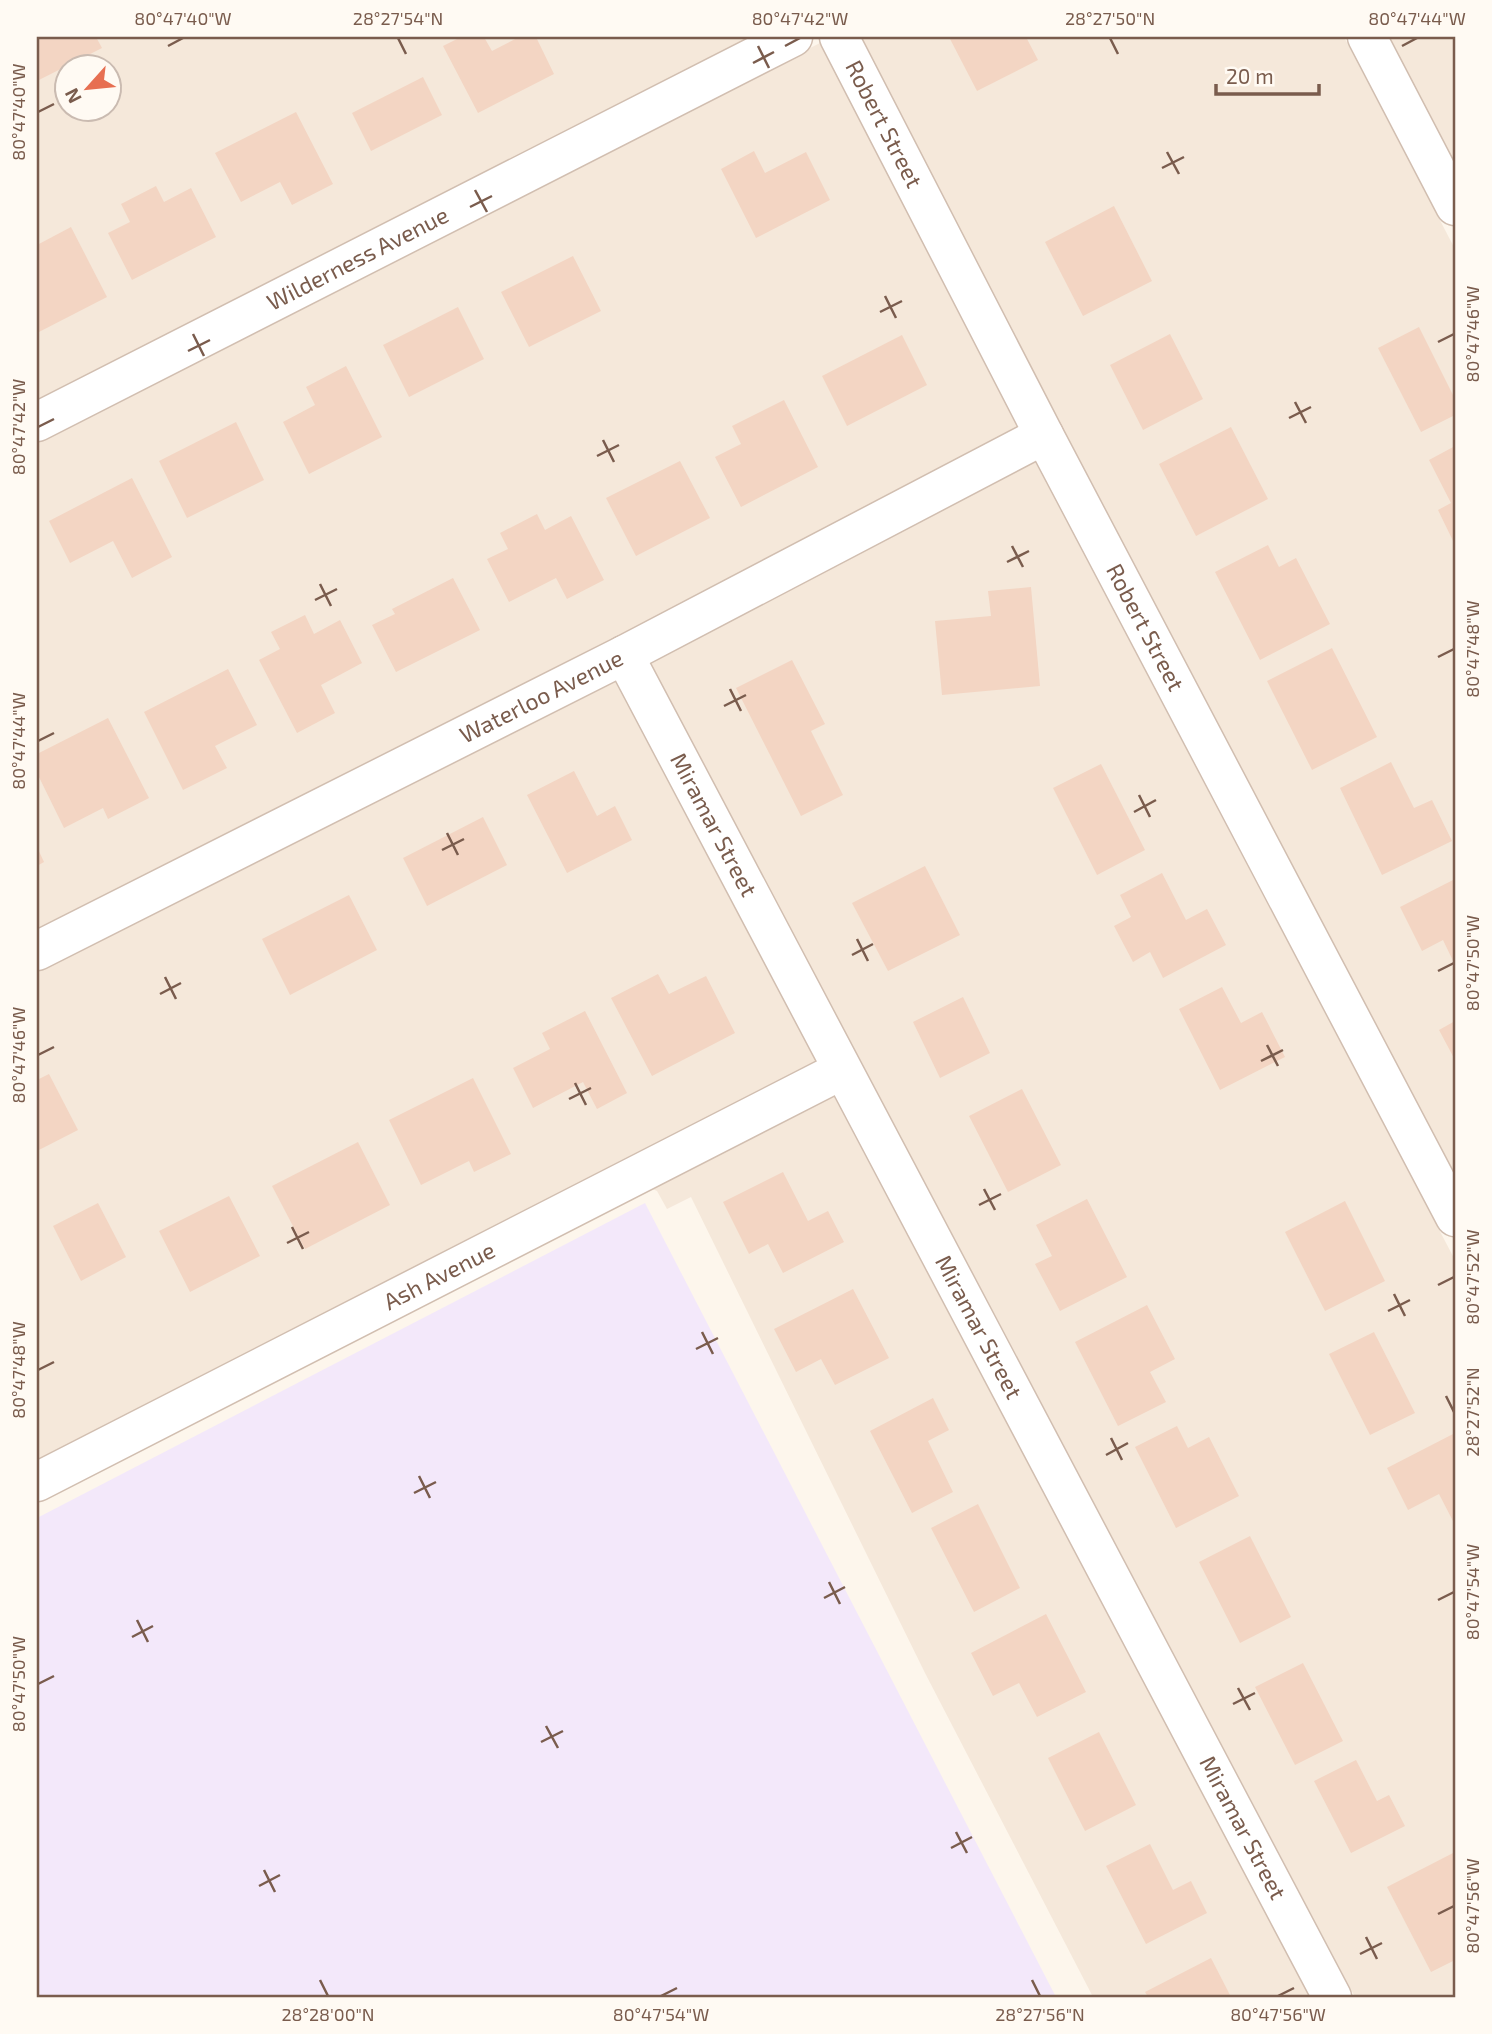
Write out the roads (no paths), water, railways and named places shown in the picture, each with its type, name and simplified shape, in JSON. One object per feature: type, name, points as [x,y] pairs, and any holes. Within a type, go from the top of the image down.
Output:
[{"type":"street","name":"Wilderness Avenue","points":[[37,422],[793,37]]},
{"type":"street","name":"Robert Street","points":[[839,37],[1044,435],[1455,1217]]},
{"type":"street","points":[[1367,37],[1455,206]]},
{"type":"street","name":"Waterloo Avenue","points":[[37,951],[624,655],[1044,435]]},
{"type":"street","name":"Miramar Street","points":[[624,655],[1332,1997]]},
{"type":"street","name":"Ash Avenue","points":[[37,1482],[842,1070]]}]
